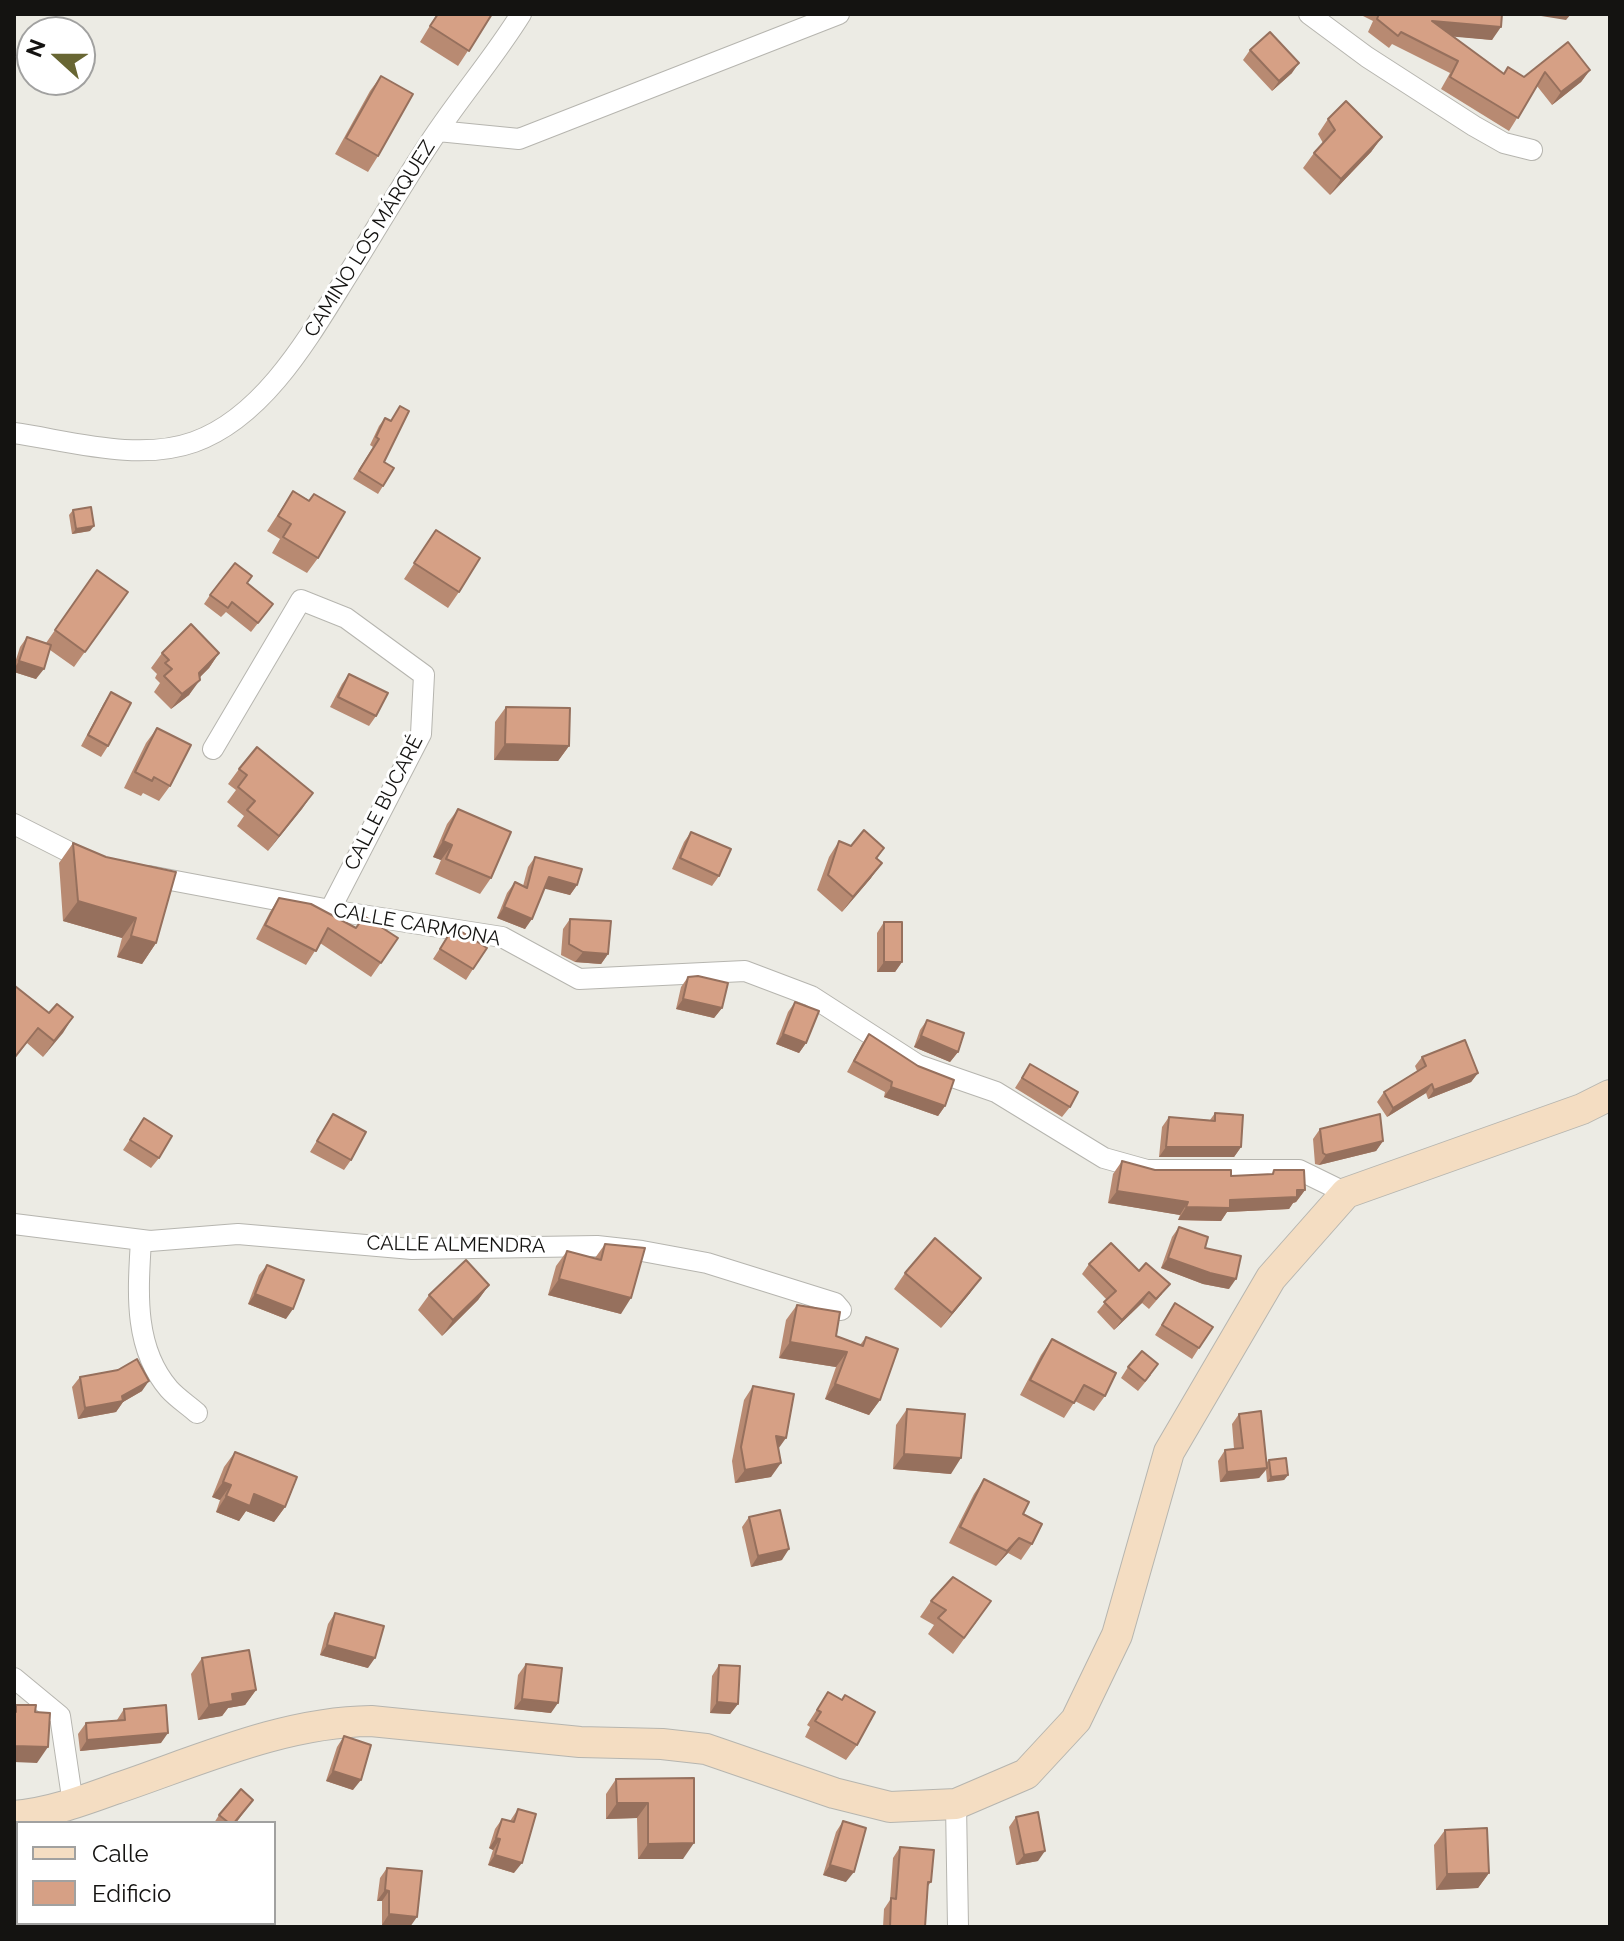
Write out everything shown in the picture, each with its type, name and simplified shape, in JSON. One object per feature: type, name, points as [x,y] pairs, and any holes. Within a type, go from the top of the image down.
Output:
[{"type":"street","points":[[438,131],[499,50],[521,14]]},
{"type":"street","name":"CAMINO LOS MÁRQUEZ","points":[[14,433],[125,450],[193,443],[228,426],[276,380],[304,345],[438,131],[519,139],[839,14]]},
{"type":"street","points":[[1309,14],[1367,57],[1474,126],[1504,143],[1532,150]]},
{"type":"street","name":"CALLE BUCARÉ","points":[[213,749],[301,600],[346,618],[424,675],[421,734],[330,910]]},
{"type":"street","name":"CALLE CARMONA","points":[[14,824],[95,865],[330,910],[502,937],[579,979],[745,971],[811,996],[918,1065],[996,1092],[1104,1158],[1147,1170],[1299,1170],[1346,1193]]},
{"type":"street","points":[[14,1816],[39,1814],[73,1804],[251,1742],[318,1725],[371,1721],[580,1742],[662,1744],[706,1749],[834,1793],[890,1807],[956,1804],[1026,1774],[1076,1720],[1117,1635],[1169,1452],[1271,1278],[1346,1193],[1582,1109],[1610,1095]]},
{"type":"street","name":"CALLE ALMENDRA","points":[[14,1224],[141,1240],[238,1234],[412,1249],[597,1246],[707,1263],[835,1303],[841,1310]]},
{"type":"street","points":[[141,1240],[137,1295],[146,1350],[168,1388],[197,1413]]},
{"type":"street","points":[[14,1678],[60,1716],[73,1804]]},
{"type":"street","points":[[956,1804],[958,1927]]},
{"type":"building","points":[[438,14],[492,14],[469,51],[430,26]]},
{"type":"building","points":[[1379,14],[1502,14],[1501,27],[1432,21],[1504,74],[1508,67],[1524,77],[1568,42],[1590,70],[1561,92],[1545,72],[1518,118],[1450,77],[1458,61],[1401,32],[1398,36],[1377,19]]},
{"type":"building","points":[[1270,32],[1299,63],[1279,81],[1250,50]]},
{"type":"building","points":[[381,76],[413,94],[378,156],[346,138]]},
{"type":"building","points":[[1346,101],[1382,137],[1341,179],[1314,153],[1335,130],[1328,119]]},
{"type":"building","points":[[400,406],[409,411],[384,462],[394,468],[383,486],[359,471],[379,439],[376,437],[385,418],[391,421]]},
{"type":"building","points":[[293,491],[309,501],[314,494],[345,512],[318,558],[283,537],[291,524],[278,516]]},
{"type":"building","points":[[91,507],[94,526],[76,529],[73,510]]},
{"type":"building","points":[[436,530],[480,558],[459,592],[414,563]]},
{"type":"building","points":[[235,563],[252,576],[247,583],[273,604],[258,623],[232,602],[228,608],[210,595]]},
{"type":"building","points":[[97,570],[128,592],[85,652],[55,630]]},
{"type":"building","points":[[191,624],[219,653],[199,673],[200,680],[182,694],[164,676],[172,669],[165,663],[169,660],[162,653]]},
{"type":"building","points":[[27,637],[51,645],[44,669],[19,661]]},
{"type":"building","points":[[349,674],[388,693],[376,716],[338,697]]},
{"type":"building","points":[[111,692],[131,703],[108,746],[88,735]]},
{"type":"building","points":[[506,707],[570,708],[569,746],[505,744]]},
{"type":"building","points":[[157,728],[191,745],[170,786],[154,777],[152,781],[135,772]]},
{"type":"building","points":[[257,747],[313,793],[279,836],[247,810],[255,801],[238,787],[247,775],[239,769]]},
{"type":"building","points":[[458,809],[511,832],[491,878],[446,859],[452,845],[443,841]]},
{"type":"building","points":[[864,830],[884,848],[876,858],[882,863],[853,897],[828,875],[839,841],[851,846]]},
{"type":"building","points":[[691,832],[731,849],[719,876],[680,858]]},
{"type":"building","points":[[73,843],[106,857],[176,872],[156,943],[131,936],[136,918],[78,901]]},
{"type":"building","points":[[535,857],[582,869],[577,885],[549,877],[532,919],[504,907],[515,882],[527,888]]},
{"type":"building","points":[[279,898],[311,904],[356,928],[364,916],[398,938],[381,963],[328,928],[316,951],[265,925]]},
{"type":"building","points":[[570,919],[611,921],[608,954],[583,952],[569,944]]},
{"type":"building","points":[[884,922],[902,922],[902,962],[884,962]]},
{"type":"building","points":[[451,931],[462,932],[487,948],[473,969],[440,949]]},
{"type":"building","points":[[698,976],[728,983],[722,1008],[683,999],[688,977]]},
{"type":"building","points":[[15,986],[49,1013],[57,1004],[73,1017],[54,1041],[38,1028],[14,1058]]},
{"type":"building","points":[[795,1002],[819,1011],[806,1043],[783,1034]]},
{"type":"building","points":[[927,1020],[964,1033],[958,1052],[921,1036]]},
{"type":"building","points":[[869,1034],[918,1066],[954,1080],[945,1106],[891,1087],[892,1082],[854,1061]]},
{"type":"building","points":[[1465,1040],[1478,1073],[1434,1090],[1432,1084],[1393,1108],[1384,1092],[1426,1066],[1422,1057]]},
{"type":"building","points":[[1030,1064],[1078,1092],[1070,1107],[1022,1078]]},
{"type":"building","points":[[1215,1113],[1243,1115],[1241,1147],[1166,1147],[1169,1117],[1215,1121]]},
{"type":"building","points":[[333,1114],[366,1132],[351,1160],[317,1141]]},
{"type":"building","points":[[1380,1114],[1383,1141],[1326,1155],[1323,1153],[1320,1129]]},
{"type":"building","points":[[144,1118],[172,1136],[159,1158],[130,1140]]},
{"type":"building","points":[[1122,1161],[1155,1170],[1231,1170],[1231,1176],[1273,1174],[1274,1170],[1304,1170],[1305,1190],[1297,1190],[1297,1197],[1230,1200],[1230,1208],[1186,1207],[1188,1202],[1117,1191]]},
{"type":"building","points":[[1179,1227],[1208,1237],[1205,1248],[1241,1256],[1236,1279],[1168,1258]]},
{"type":"building","points":[[935,1238],[981,1278],[952,1313],[905,1273]]},
{"type":"building","points":[[1111,1243],[1139,1271],[1146,1263],[1170,1284],[1156,1299],[1149,1292],[1122,1320],[1104,1302],[1116,1291],[1089,1264]]},
{"type":"building","points":[[605,1244],[645,1248],[631,1298],[559,1279],[567,1251],[601,1260]]},
{"type":"building","points":[[466,1260],[489,1285],[453,1320],[429,1295]]},
{"type":"building","points":[[267,1265],[304,1280],[293,1309],[255,1294]]},
{"type":"building","points":[[1175,1303],[1213,1327],[1199,1348],[1162,1325]]},
{"type":"building","points":[[797,1305],[840,1312],[836,1336],[863,1346],[866,1337],[898,1349],[880,1400],[835,1384],[847,1352],[790,1342]]},
{"type":"building","points":[[1052,1339],[1116,1373],[1105,1396],[1084,1385],[1074,1403],[1030,1380]]},
{"type":"building","points":[[1142,1351],[1158,1364],[1145,1381],[1128,1367]]},
{"type":"building","points":[[137,1359],[149,1381],[122,1396],[123,1401],[85,1408],[80,1377],[118,1370]]},
{"type":"building","points":[[753,1386],[794,1394],[786,1438],[776,1436],[781,1463],[745,1470],[741,1447]]},
{"type":"building","points":[[907,1409],[965,1414],[961,1458],[904,1454]]},
{"type":"building","points":[[1261,1411],[1267,1468],[1227,1472],[1225,1450],[1243,1448],[1239,1414]]},
{"type":"building","points":[[235,1452],[297,1477],[285,1507],[254,1494],[250,1506],[226,1496],[231,1485],[223,1482]]},
{"type":"building","points":[[1286,1458],[1288,1475],[1271,1477],[1269,1460]]},
{"type":"building","points":[[984,1479],[1029,1502],[1023,1514],[1042,1524],[1032,1544],[1019,1538],[1007,1551],[960,1527]]},
{"type":"building","points":[[780,1510],[789,1549],[758,1556],[749,1517]]},
{"type":"building","points":[[953,1577],[991,1601],[964,1638],[938,1618],[946,1610],[931,1601]]},
{"type":"building","points":[[335,1613],[384,1626],[375,1658],[327,1645]]},
{"type":"building","points":[[249,1650],[256,1690],[232,1694],[233,1701],[209,1705],[202,1658]]},
{"type":"building","points":[[526,1664],[562,1668],[558,1703],[522,1699]]},
{"type":"building","points":[[719,1665],[740,1666],[738,1704],[717,1702]]},
{"type":"building","points":[[828,1692],[842,1700],[845,1695],[875,1712],[857,1745],[815,1721],[821,1712],[817,1710]]},
{"type":"building","points":[[16,1705],[36,1705],[35,1712],[50,1713],[48,1747],[14,1746]]},
{"type":"building","points":[[166,1705],[168,1733],[87,1740],[86,1723],[125,1720],[124,1709]]},
{"type":"building","points":[[344,1736],[371,1745],[361,1780],[333,1771]]},
{"type":"building","points":[[694,1778],[694,1843],[648,1844],[648,1803],[617,1803],[616,1779]]},
{"type":"building","points":[[241,1789],[253,1800],[236,1821],[226,1821],[219,1815]]},
{"type":"building","points":[[518,1809],[536,1814],[522,1863],[495,1855],[502,1819],[514,1822]]},
{"type":"building","points":[[1038,1812],[1045,1851],[1024,1855],[1016,1817]]},
{"type":"building","points":[[843,1821],[866,1828],[854,1872],[830,1865]]},
{"type":"building","points":[[1487,1828],[1489,1873],[1447,1874],[1445,1830]]},
{"type":"building","points":[[14,1831],[16,1879],[14,1879]]},
{"type":"building","points":[[900,1847],[934,1850],[925,1927],[890,1927],[891,1898],[896,1899]]},
{"type":"building","points":[[387,1868],[422,1871],[417,1917],[389,1914],[389,1891],[385,1890]]}]
